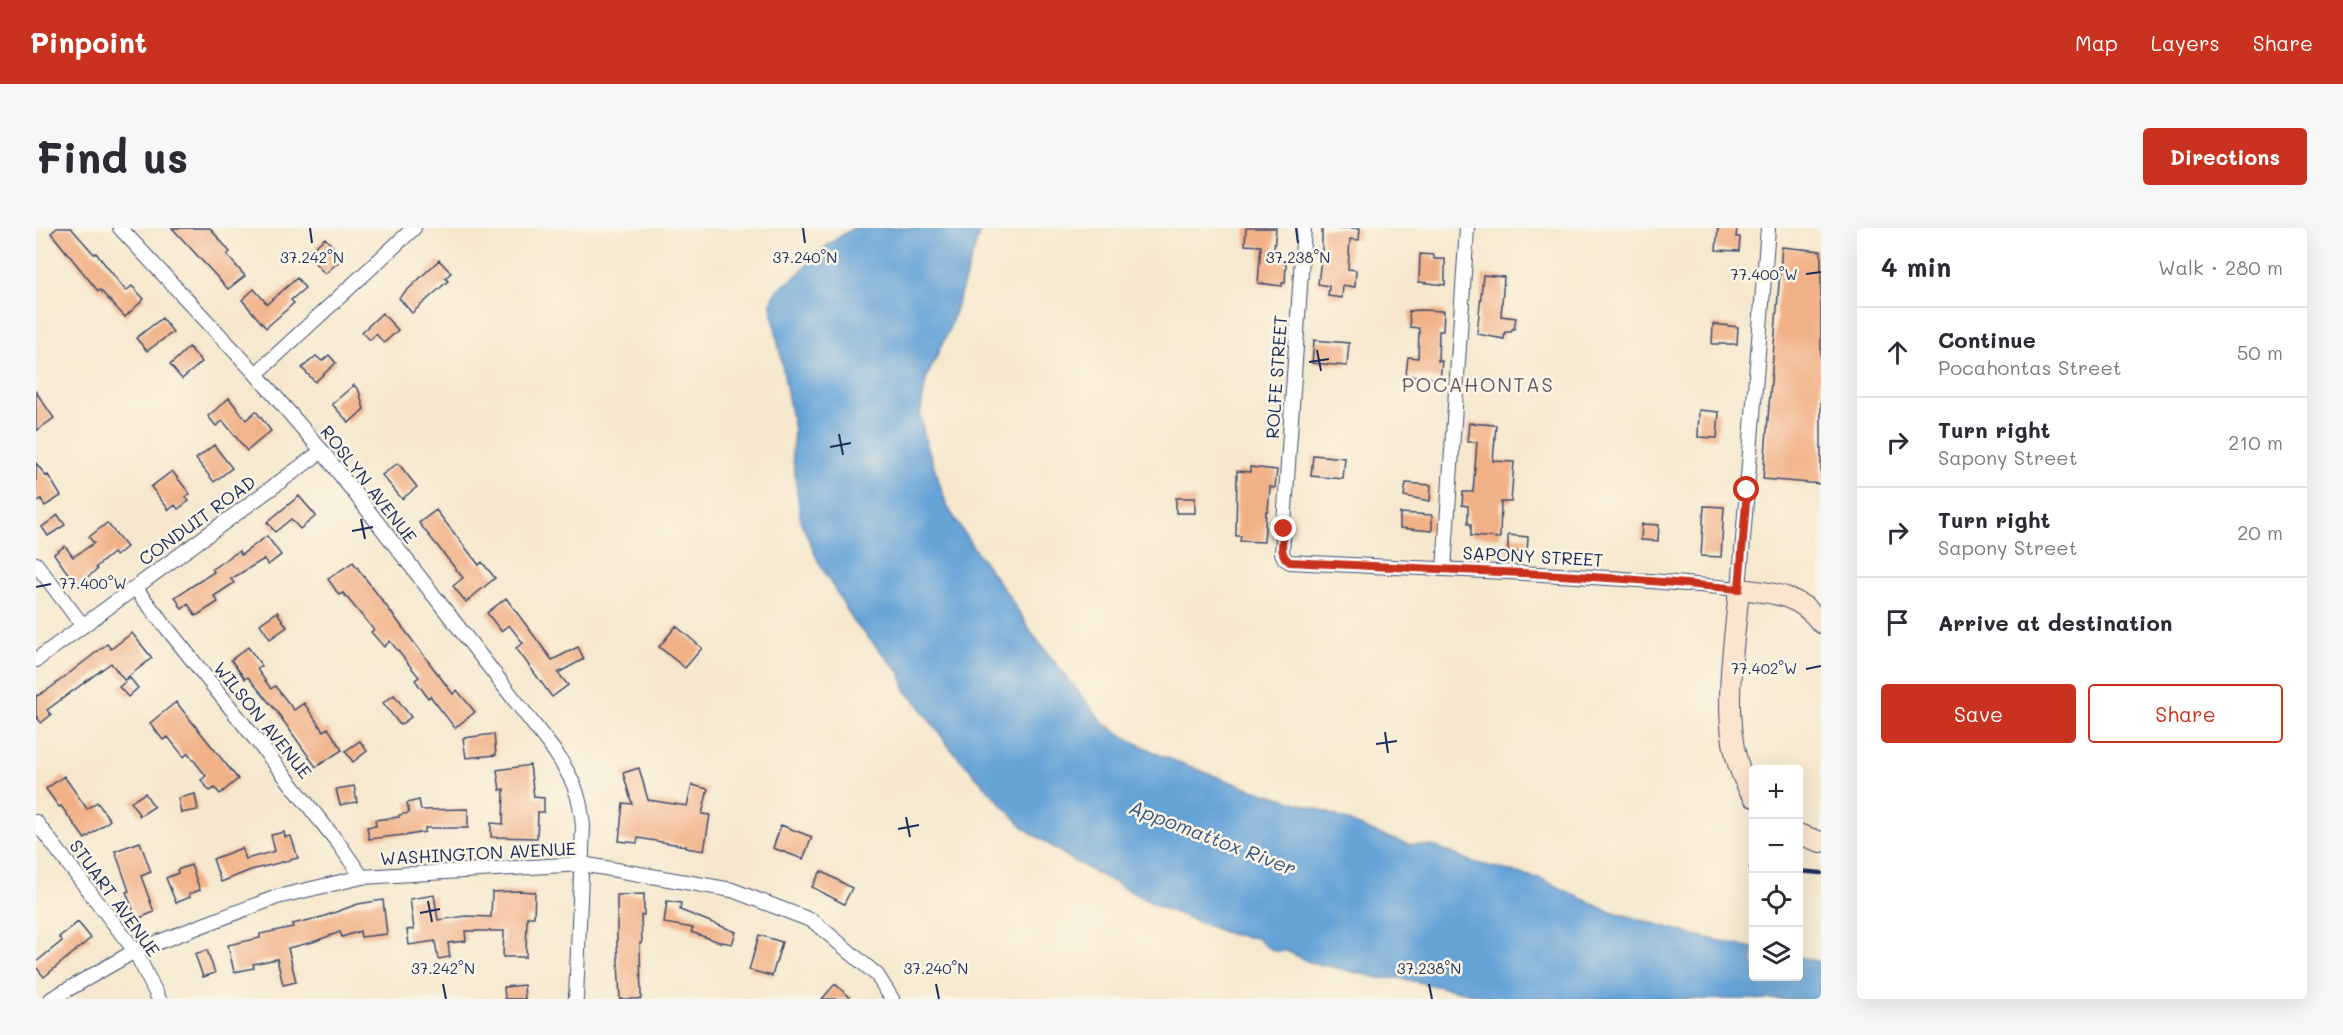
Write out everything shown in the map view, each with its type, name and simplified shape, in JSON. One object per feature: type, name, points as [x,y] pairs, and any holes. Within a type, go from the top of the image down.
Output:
[{"type":"street","name":"ROSLYN AVENUE","points":[[120,228],[256,374],[322,451],[572,777],[581,803],[583,826],[576,999]]},
{"type":"street","points":[[256,374],[414,228]]},
{"type":"street","name":"ROLFE STREET","points":[[1284,529],[1304,228]]},
{"type":"street","points":[[1444,569],[1467,228]]},
{"type":"street","points":[[1749,788],[1738,768],[1731,734],[1730,707],[1768,228]]},
{"type":"street","name":"CONDUIT ROAD","points":[[36,660],[322,451]]},
{"type":"street","name":"SAPONY STREET","points":[[1284,529],[1282,553],[1290,562],[1685,583],[1739,589]]},
{"type":"street","points":[[36,564],[84,626]]},
{"type":"street","name":"WILSON AVENUE","points":[[135,588],[339,844],[362,877]]},
{"type":"street","points":[[1739,589],[1779,593],[1800,603],[1821,623]]},
{"type":"street","name":"STUART AVENUE","points":[[36,822],[135,951],[159,999]]},
{"type":"street","points":[[1803,836],[1821,842]]},
{"type":"street","name":"WASHINGTON AVENUE","points":[[51,999],[135,951],[277,897],[362,877],[582,864],[732,890],[813,921],[877,975],[892,999]]},
{"type":"water","name":"Appomattox River","points":[[853,228],[981,228],[950,327],[926,379],[920,415],[925,439],[947,506],[972,546],[1008,595],[1034,636],[1103,723],[1162,756],[1239,785],[1324,811],[1381,835],[1408,844],[1437,847],[1472,862],[1542,879],[1603,909],[1698,936],[1749,947],[1749,981],[1803,981],[1803,958],[1821,962],[1821,999],[1497,999],[1399,978],[1380,978],[1309,962],[1287,951],[1275,951],[1257,938],[1229,934],[1158,906],[1074,861],[1024,828],[951,749],[906,691],[901,674],[854,622],[818,561],[801,522],[792,452],[794,430],[771,304],[777,290],[794,278],[825,247]]},
{"type":"building","points":[[57,228],[71,228],[94,254],[96,253],[126,291],[132,286],[144,299],[125,317],[100,290],[98,291],[51,233]]},
{"type":"building","points":[[172,228],[210,228],[230,252],[227,255],[245,276],[228,289]]},
{"type":"building","points":[[1246,228],[1276,228],[1273,260],[1284,261],[1286,264],[1285,283],[1282,283],[1282,286],[1258,283],[1261,246],[1245,245]]},
{"type":"building","points":[[1322,228],[1360,228],[1359,240],[1350,239],[1348,269],[1356,270],[1355,287],[1343,285],[1342,298],[1328,296],[1329,286],[1318,284]]},
{"type":"building","points":[[1718,228],[1737,228],[1736,237],[1740,237],[1739,251],[1716,250]]},
{"type":"building","points":[[325,238],[343,258],[325,274],[307,254]]},
{"type":"building","points":[[1782,247],[1821,251],[1821,484],[1763,479]]},
{"type":"building","points":[[1420,254],[1434,255],[1434,259],[1445,259],[1445,285],[1419,282]]},
{"type":"building","points":[[439,260],[451,273],[445,278],[448,281],[412,313],[399,298]]},
{"type":"building","points":[[1483,275],[1504,277],[1501,316],[1516,318],[1514,329],[1511,332],[1505,332],[1504,339],[1477,334]]},
{"type":"building","points":[[297,278],[305,288],[291,300],[294,303],[266,328],[242,300],[254,289],[267,304]]},
{"type":"building","points":[[1409,311],[1444,311],[1443,331],[1439,331],[1438,361],[1442,361],[1440,379],[1406,375],[1408,357],[1418,358],[1419,330],[1410,327]]},
{"type":"building","points":[[382,313],[398,330],[384,343],[376,334],[370,340],[362,332]]},
{"type":"building","points":[[162,318],[173,332],[147,351],[136,338]]},
{"type":"building","points":[[1713,324],[1738,327],[1737,344],[1712,344]]},
{"type":"building","points":[[1314,340],[1349,343],[1347,366],[1312,363]]},
{"type":"building","points":[[189,347],[202,362],[182,379],[170,365]]},
{"type":"building","points":[[329,355],[336,363],[315,382],[302,368],[316,356],[322,361]]},
{"type":"building","points":[[354,385],[359,391],[364,409],[349,423],[332,404]]},
{"type":"building","points":[[36,392],[54,418],[36,431]]},
{"type":"building","points":[[229,398],[246,420],[256,411],[271,431],[247,451],[223,421],[216,426],[208,416]]},
{"type":"building","points":[[1699,410],[1719,412],[1717,438],[1698,437]]},
{"type":"building","points":[[1469,423],[1496,425],[1493,461],[1514,462],[1511,502],[1501,502],[1500,538],[1471,536],[1468,506],[1462,505],[1463,492],[1473,492],[1477,442],[1467,442]]},
{"type":"building","points":[[214,445],[232,468],[214,482],[196,459]]},
{"type":"building","points":[[1313,455],[1345,458],[1343,479],[1311,476]]},
{"type":"building","points":[[36,463],[46,476],[48,475],[61,496],[45,506],[41,499],[36,503]]},
{"type":"building","points":[[398,463],[417,487],[402,499],[382,475]]},
{"type":"building","points":[[1250,467],[1277,470],[1275,488],[1270,487],[1264,542],[1240,541],[1241,536],[1236,536],[1237,471],[1250,472]]},
{"type":"building","points":[[172,471],[190,494],[186,497],[189,501],[178,509],[175,505],[169,510],[151,487]]},
{"type":"building","points":[[1406,483],[1431,485],[1430,501],[1404,496]]},
{"type":"building","points":[[299,496],[316,516],[300,529],[291,519],[275,532],[267,522]]},
{"type":"building","points":[[1176,498],[1195,498],[1195,513],[1176,513]]},
{"type":"building","points":[[1704,506],[1724,507],[1721,557],[1701,556]]},
{"type":"building","points":[[436,510],[479,565],[482,562],[495,578],[466,602],[453,586],[463,578],[419,523]]},
{"type":"building","points":[[1400,513],[1432,515],[1432,531],[1400,528]]},
{"type":"building","points":[[58,515],[65,525],[48,536],[42,527]]},
{"type":"building","points":[[107,523],[127,547],[116,556],[113,553],[96,567],[97,570],[76,585],[54,554],[65,546],[73,557],[94,543],[89,537]]},
{"type":"building","points":[[1642,524],[1659,525],[1658,541],[1641,540]]},
{"type":"building","points":[[1508,535],[1528,537],[1527,551],[1508,553]]},
{"type":"building","points":[[267,536],[281,555],[268,565],[264,559],[231,579],[234,583],[214,596],[218,602],[196,616],[188,604],[182,609],[175,597],[214,572],[212,569],[239,551],[241,555]]},
{"type":"building","points":[[353,562],[453,694],[457,690],[475,712],[455,728],[430,696],[428,698],[415,680],[419,677],[390,641],[384,647],[371,632],[374,630],[343,593],[339,595],[328,579]]},
{"type":"building","points":[[506,598],[552,660],[578,647],[584,659],[558,673],[568,685],[552,697],[516,648],[523,643],[509,625],[501,631],[487,613]]},
{"type":"building","points":[[277,612],[287,627],[270,639],[260,624]]},
{"type":"building","points":[[676,626],[702,648],[685,668],[659,647]]},
{"type":"building","points":[[132,633],[152,658],[124,680],[111,663],[47,710],[51,715],[41,723],[36,718],[36,695],[49,689],[107,644],[111,649]]},
{"type":"building","points":[[248,647],[262,666],[257,669],[271,689],[275,686],[294,710],[304,703],[323,731],[328,728],[342,750],[316,767],[277,712],[248,677],[245,679],[231,660]]},
{"type":"building","points":[[130,678],[138,688],[128,697],[119,687]]},
{"type":"building","points":[[394,695],[411,717],[400,725],[383,703]]},
{"type":"building","points":[[176,702],[238,779],[220,794],[215,788],[210,791],[201,780],[206,776],[188,753],[184,757],[168,737],[163,740],[150,723]]},
{"type":"building","points":[[494,734],[496,755],[466,758],[463,738]]},
{"type":"building","points":[[360,741],[367,751],[353,762],[345,751]]},
{"type":"building","points":[[530,765],[534,797],[544,798],[544,812],[538,812],[537,838],[491,837],[491,823],[503,824],[504,789],[500,790],[497,770]]},
{"type":"building","points":[[639,768],[648,800],[687,806],[692,785],[708,789],[702,814],[710,815],[704,851],[638,838],[637,843],[619,841],[623,803],[632,804],[623,773]]},
{"type":"building","points":[[64,776],[87,809],[97,802],[110,820],[85,839],[46,789]]},
{"type":"building","points":[[354,786],[357,802],[340,805],[336,789]]},
{"type":"building","points":[[145,793],[154,807],[140,816],[131,802]]},
{"type":"building","points":[[195,794],[198,810],[181,813],[178,798]]},
{"type":"building","points":[[419,800],[421,810],[468,809],[468,828],[425,828],[425,832],[369,839],[367,827],[376,826],[375,820],[399,817],[399,815],[409,813],[407,803]]},
{"type":"building","points":[[781,825],[812,837],[803,859],[773,848]]},
{"type":"building","points":[[284,832],[285,837],[291,836],[298,858],[251,870],[221,882],[213,859],[242,848],[246,859],[275,851],[271,835]]},
{"type":"building","points":[[140,842],[151,872],[141,876],[154,912],[137,919],[126,892],[129,891],[115,851]]},
{"type":"building","points":[[191,865],[200,890],[176,903],[166,878],[178,873],[177,870]]},
{"type":"building","points":[[821,871],[852,888],[844,904],[812,887]]},
{"type":"building","points":[[492,892],[535,892],[534,917],[527,917],[526,957],[503,957],[504,931],[465,931],[466,941],[448,943],[450,957],[438,959],[435,941],[409,945],[407,930],[414,929],[410,899],[434,895],[438,920],[466,916],[491,917]]},
{"type":"building","points":[[644,894],[644,915],[641,915],[642,943],[640,943],[641,999],[620,999],[617,895]]},
{"type":"building","points":[[383,900],[387,934],[361,937],[360,931],[342,937],[340,932],[288,948],[296,982],[283,985],[277,959],[253,964],[254,968],[234,972],[228,945],[260,938],[260,934],[293,927],[292,924],[322,917],[358,904]]},
{"type":"building","points":[[667,901],[681,903],[680,910],[736,932],[732,944],[722,943],[691,932],[693,928],[664,923]]},
{"type":"building","points":[[78,922],[91,938],[44,977],[36,967],[36,962],[62,941],[59,937]]},
{"type":"building","points":[[759,935],[782,942],[772,976],[749,970]]},
{"type":"building","points":[[207,950],[215,973],[203,977],[195,954]]},
{"type":"building","points":[[835,984],[852,999],[822,999]]},
{"type":"building","points":[[524,985],[525,999],[505,999],[504,987]]},
{"type":"railway","points":[[1803,871],[1821,873]]},
{"type":"district","name":"POCAHONTAS","points":[[1478,384]]},
{"type":"route","points":[[1284,529],[1282,553],[1290,562],[1494,571],[1685,583],[1739,589],[1747,490]]}]
